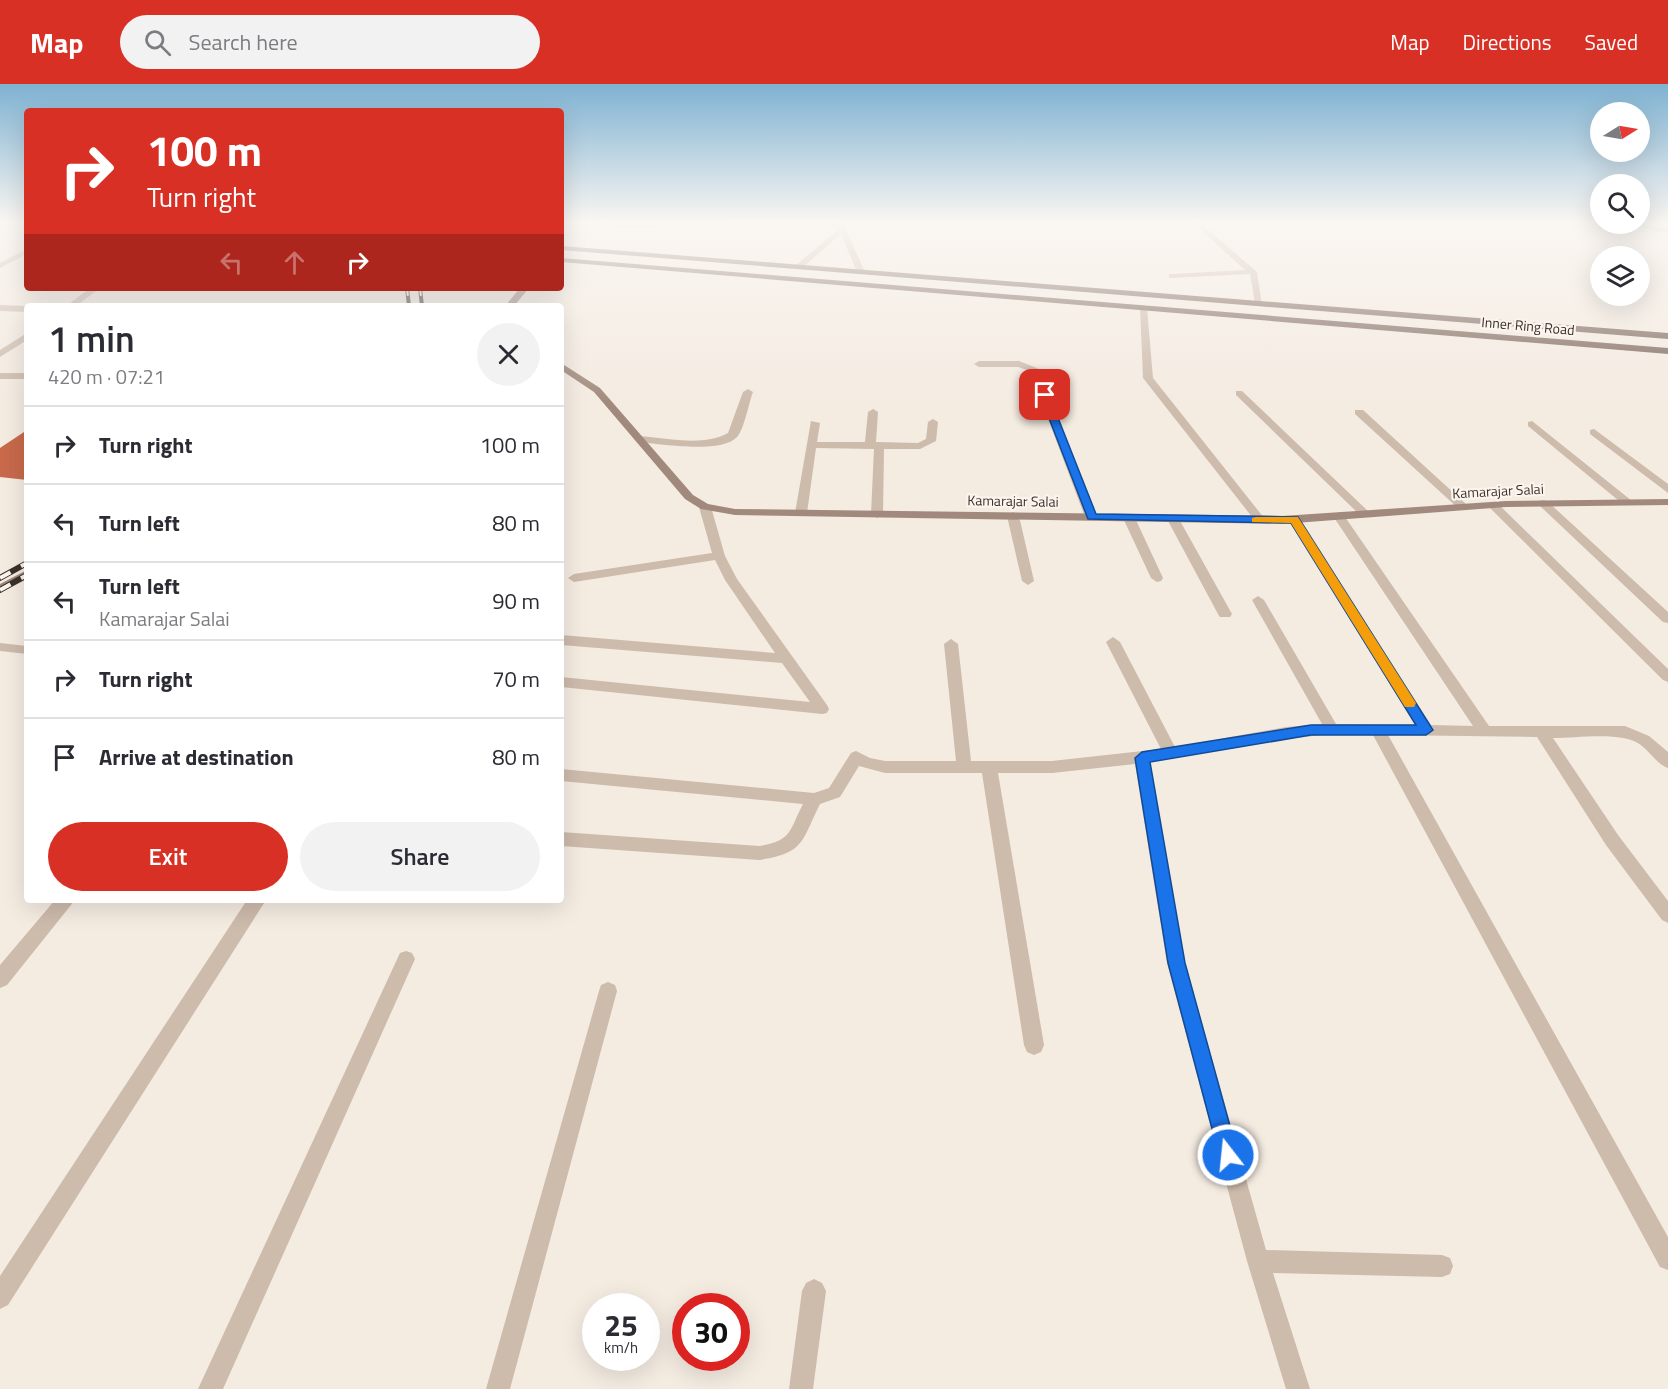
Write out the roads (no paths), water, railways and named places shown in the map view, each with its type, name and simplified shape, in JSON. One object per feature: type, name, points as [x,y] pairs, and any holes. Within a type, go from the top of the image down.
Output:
[{"type":"main road","name":"Inner Ring Road","points":[[827,282],[1668,351]]},
{"type":"main road","name":"Inner Ring Road","points":[[988,282],[1668,336]]},
{"type":"main road","points":[[512,303],[522,291]]},
{"type":"main road","name":"Kamarajar Salai","points":[[564,368],[597,390],[689,497],[705,507],[735,512],[1260,520],[1493,505],[1668,502]]},
{"type":"main road","points":[[0,589],[24,576]]},
{"type":"street","points":[[74,303],[92,291]]},
{"type":"street","points":[[0,308],[24,309]]},
{"type":"street","points":[[1143,308],[1148,378],[1260,520]]},
{"type":"street","points":[[0,354],[24,338]]},
{"type":"street","points":[[979,364],[1019,364],[1034,369],[1091,517]]},
{"type":"street","points":[[0,376],[24,376]]},
{"type":"street","points":[[639,438],[714,442],[729,439],[733,435],[748,392]]},
{"type":"street","points":[[1239,393],[1365,514]]},
{"type":"street","points":[[873,412],[877,514]]},
{"type":"street","points":[[1359,412],[1463,507]]},
{"type":"street","points":[[811,445],[912,446],[927,444],[931,441],[933,422]]},
{"type":"street","points":[[801,513],[815,423]]},
{"type":"street","points":[[1532,424],[1628,503]]},
{"type":"street","points":[[1594,432],[1668,490]]},
{"type":"street","points":[[1543,503],[1668,619]]},
{"type":"street","points":[[1493,505],[1668,677]]},
{"type":"street","points":[[564,682],[822,709],[731,580],[719,556],[705,507]]},
{"type":"street","points":[[1013,516],[1028,580]]},
{"type":"street","points":[[1339,516],[1485,731]]},
{"type":"street","points":[[1128,518],[1157,578]]},
{"type":"street","points":[[1173,519],[1225,614]]},
{"type":"street","points":[[1294,519],[1426,730]]},
{"type":"street","points":[[574,578],[719,556]]},
{"type":"street","points":[[1258,600],[1332,729]]},
{"type":"street","points":[[564,640],[788,659]]},
{"type":"street","points":[[1113,642],[1170,752]]},
{"type":"street","points":[[951,644],[964,766]]},
{"type":"street","points":[[564,775],[814,799],[834,793],[856,757],[866,763],[885,766],[1052,767],[1142,758],[1286,733],[1332,729],[1625,732],[1638,735],[1654,745],[1668,762]]},
{"type":"street","points":[[1377,729],[1668,1259]]},
{"type":"street","points":[[1541,732],[1612,840],[1668,915]]},
{"type":"street","points":[[1142,758],[1176,963],[1258,1261],[1298,1389]]},
{"type":"street","points":[[989,766],[1034,1045]]},
{"type":"street","points":[[564,839],[759,853],[779,850],[791,844],[814,799]]},
{"type":"street","points":[[0,979],[63,903]]},
{"type":"street","points":[[0,1297],[255,903]]},
{"type":"street","points":[[210,1389],[406,960]]},
{"type":"street","points":[[498,1389],[608,991]]},
{"type":"street","points":[[1258,1261],[1442,1266]]},
{"type":"street","points":[[801,1389],[814,1291]]},
{"type":"lane","points":[[1254,282],[1259,303]]},
{"type":"lane","points":[[0,647],[24,650]]},
{"type":"railway","points":[[407,291],[409,303]]},
{"type":"railway","points":[[420,291],[422,303]]},
{"type":"railway","points":[[0,578],[24,565]]},
{"type":"railway","points":[[0,590],[24,577]]}]
